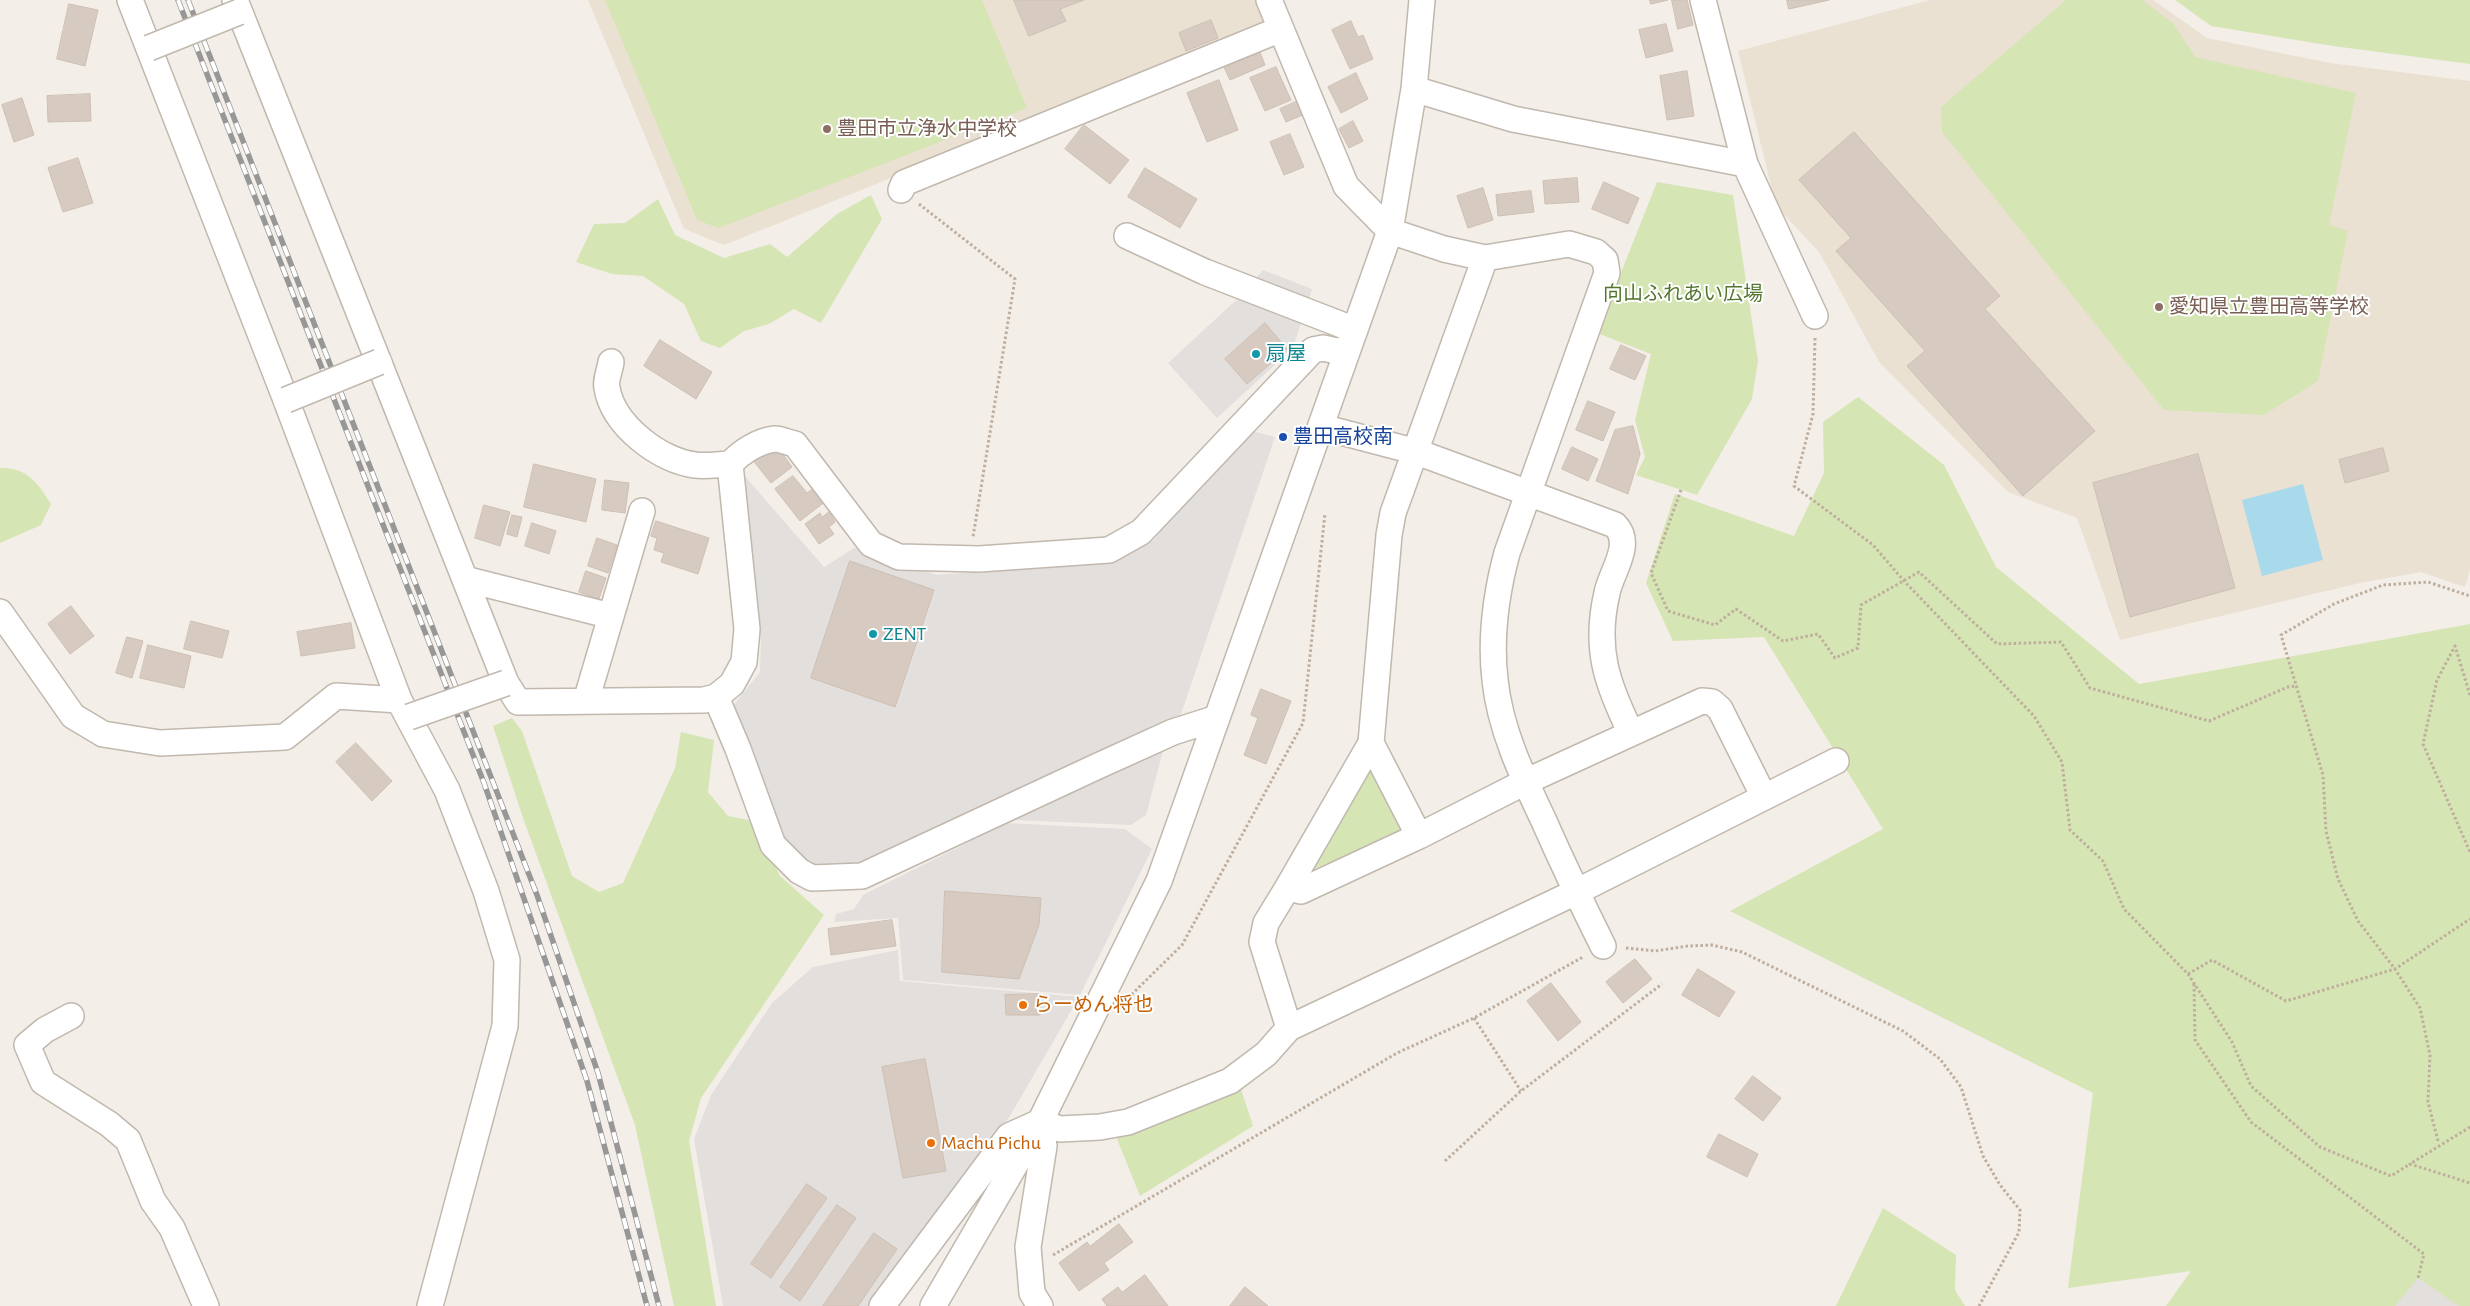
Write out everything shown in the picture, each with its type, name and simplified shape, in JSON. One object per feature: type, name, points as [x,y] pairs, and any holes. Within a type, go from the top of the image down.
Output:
[{"type":"street","points":[[130,0],[404,709],[447,790],[486,891],[507,960],[505,1026],[430,1306]]},
{"type":"street","points":[[1269,0],[1346,186],[1390,231],[1444,249],[1486,258],[1569,244],[1596,252],[1605,260],[1607,273],[1527,493],[1500,579],[1494,628],[1494,679],[1504,726],[1525,782],[1603,946]]},
{"type":"street","points":[[932,1306],[1040,1122],[1159,881],[1322,427],[1346,353],[1390,231],[1414,89],[1422,0]]},
{"type":"street","points":[[1703,0],[1745,164],[1815,316]]},
{"type":"street","points":[[149,48],[237,6],[506,683],[518,702],[704,700],[716,696],[732,684],[744,662],[747,629],[730,464]]},
{"type":"street","points":[[901,190],[904,183],[1281,29]]},
{"type":"street","points":[[1414,89],[1512,119],[1745,164]]},
{"type":"street","points":[[1127,236],[1205,272],[1355,330]]},
{"type":"street","points":[[1289,1028],[1262,942],[1266,923],[1371,743],[1389,535],[1393,513],[1486,258]]},
{"type":"street","points":[[611,362],[606,388],[614,407],[631,432],[661,455],[695,465],[730,464],[739,454],[754,446],[776,439],[795,444],[871,544],[899,557],[969,557],[979,559],[1108,550],[1141,532],[1313,350],[1323,348],[1346,353]]},
{"type":"street","points":[[286,400],[379,362]]},
{"type":"street","points":[[1322,427],[1416,452],[1615,525],[1621,535],[1623,545],[1607,591],[1602,621],[1602,646],[1608,685],[1631,733]]},
{"type":"street","points":[[586,701],[642,511]]},
{"type":"street","points":[[465,579],[611,616]]},
{"type":"street","points":[[0,612],[73,716],[103,734],[160,743],[285,737],[336,696],[404,709],[506,683]]},
{"type":"street","points":[[716,696],[738,749],[773,846],[799,871],[812,878],[862,876],[1173,732],[1217,718]]},
{"type":"street","points":[[1288,887],[1301,891],[1419,836],[1525,782],[1698,703],[1707,701],[1716,704],[1764,797]]},
{"type":"street","points":[[1371,743],[1419,836]]},
{"type":"street","points":[[882,1306],[1009,1136],[1040,1122],[1060,1129],[1100,1128],[1128,1122],[1230,1081],[1266,1054],[1289,1028],[1576,892],[1836,761]]},
{"type":"street","points":[[71,1016],[45,1030],[27,1046],[43,1082],[109,1124],[128,1140],[153,1201],[172,1228],[206,1306]]},
{"type":"street","points":[[1040,1122],[1044,1146],[1028,1248],[1032,1293],[1040,1306]]},
{"type":"path","points":[[901,190],[1015,278],[969,557]]},
{"type":"path","points":[[1815,316],[1813,414],[1794,486],[1873,545],[1904,581],[2034,716],[2062,762],[2070,830],[2103,861],[2124,909],[2188,974],[2232,1042],[2251,1086],[2320,1147],[2391,1176],[2470,1127]]},
{"type":"path","points":[[1681,490],[1652,573],[1668,611],[1714,625],[1736,610],[1783,641],[1818,634],[1835,658],[1858,648],[1860,605],[1919,572],[1997,644],[2061,642],[2090,688],[2209,721],[2288,687],[2297,686]]},
{"type":"path","points":[[1101,998],[1124,1003],[1182,946],[1303,723],[1325,513]]},
{"type":"path","points":[[2438,1141],[2428,1102],[2430,1055],[2420,1008],[2395,969],[2358,921],[2338,879],[2326,830],[2323,775],[2281,635],[2334,604],[2383,585],[2428,582],[2470,596]]},
{"type":"path","points":[[2470,695],[2455,646],[2437,680],[2423,744],[2470,852]]},
{"type":"path","points":[[2188,974],[2212,960],[2286,1001],[2395,969],[2470,919]]},
{"type":"path","points":[[1030,1268],[1397,1053],[1474,1018],[1603,946],[1655,951],[1688,946],[1712,945],[1742,952],[1903,1032],[1940,1059],[1961,1087],[1983,1156],[2000,1185],[2020,1210],[2020,1232],[1979,1306]]},
{"type":"path","points":[[1445,1161],[1521,1091],[1662,984]]},
{"type":"path","points":[[2194,984],[2195,1040],[2251,1122],[2424,1254],[2418,1278]]},
{"type":"path","points":[[1474,1018],[1521,1091]]},
{"type":"path","points":[[2410,1164],[2470,1183]]},
{"type":"shaded area","name":"豊田市立浄水中学校","points":[[588,0],[1261,0],[1267,12],[1260,30],[724,245],[684,229]]},
{"type":"shaded area","name":"愛知県立豊田高等学校","points":[[1930,0],[2153,0],[2207,38],[2330,63],[2470,81],[2470,570],[2465,587],[2421,572],[2360,583],[2120,640],[2077,518],[2008,492],[1879,362],[1819,252],[1776,206],[1738,51]]},
{"type":"shaded area","points":[[1263,270],[1312,289],[1293,348],[1217,418],[1168,363],[1245,292]]},
{"type":"shaded area","points":[[1244,429],[1275,437],[1179,720],[874,861],[814,869],[792,856],[733,706],[760,672],[761,641],[742,473],[824,567],[854,548],[937,575],[1096,562],[1122,555],[1154,540]]},
{"type":"shaded area","points":[[1164,747],[1146,815],[1131,825],[1012,820]]},
{"type":"shaded area","points":[[1007,823],[1125,829],[1152,849],[1080,995],[903,980],[898,918],[834,922],[836,914],[854,909],[863,895]]},
{"type":"shaded area","points":[[898,950],[900,981],[1079,997],[1010,1116],[869,1306],[723,1306],[694,1139],[711,1095],[772,1003],[813,967]]},
{"type":"shaded area","points":[[2418,1278],[2459,1306],[2395,1306]]},
{"type":"green space","name":"豊田市立浄水中学校","points":[[605,0],[982,0],[1027,108],[719,228],[697,220]]},
{"type":"green space","points":[[2066,0],[2142,0],[2173,23],[2195,57],[2356,93],[2329,225],[2348,231],[2318,381],[2264,415],[2164,410],[1942,132],[1941,107]]},
{"type":"green space","points":[[2175,0],[2470,0],[2470,64],[2333,46],[2211,26]]},
{"type":"green space","name":"向山ふれあい広場","points":[[1657,182],[1733,195],[1758,361],[1752,399],[1697,495],[1636,475],[1645,457],[1635,420],[1651,354],[1597,333]]},
{"type":"green space","points":[[871,195],[882,219],[821,323],[794,309],[769,324],[744,331],[720,348],[701,341],[684,304],[643,276],[612,274],[576,262],[594,224],[625,223],[658,199],[675,235],[724,258],[770,244],[787,257],[837,214]]},
{"type":"green space","points":[[1858,397],[1944,465],[1996,567],[2139,684],[2470,624],[2470,1306],[2166,1306],[2191,1271],[2068,1288],[2093,1093],[1730,911],[1883,829],[1764,637],[1673,641],[1646,583],[1675,494],[1794,536],[1824,473],[1823,422]]},
{"type":"green space","points":[[0,468],[9,468],[25,473],[36,483],[51,504],[41,525],[0,543]]},
{"type":"green space","points":[[512,718],[522,731],[572,876],[599,892],[623,883],[675,768],[681,732],[714,740],[708,792],[728,816],[754,821],[780,876],[824,915],[701,1098],[689,1141],[716,1306],[674,1306],[635,1125],[523,818],[493,726]]},
{"type":"green space","points":[[1368,763],[1404,832],[1313,869]]},
{"type":"green space","points":[[1240,1086],[1253,1126],[1140,1196],[1115,1134]]},
{"type":"green space","points":[[1883,1208],[1956,1255],[1955,1290],[1965,1306],[1836,1306]]},
{"type":"water","points":[[2303,484],[2323,560],[2262,576],[2242,500]]},
{"type":"building","points":[[1014,0],[1084,0],[1060,9],[1066,21],[1029,36]]},
{"type":"building","points":[[1650,0],[1668,0],[1651,4]]},
{"type":"building","points":[[1672,0],[1687,0],[1693,25],[1678,29]]},
{"type":"building","points":[[1787,0],[1829,0],[1789,9]]},
{"type":"building","points":[[69,4],[98,10],[85,66],[57,59]]},
{"type":"building","points":[[1211,20],[1218,38],[1186,51],[1179,33]]},
{"type":"building","points":[[1351,21],[1358,37],[1363,35],[1373,59],[1350,69],[1332,30]]},
{"type":"building","points":[[1666,24],[1673,51],[1646,58],[1639,30]]},
{"type":"building","points":[[1259,50],[1265,65],[1230,80],[1223,65]]},
{"type":"building","points":[[1276,67],[1291,100],[1265,111],[1250,78]]},
{"type":"building","points":[[1687,71],[1694,116],[1667,120],[1660,76]]},
{"type":"building","points":[[1356,73],[1368,99],[1341,113],[1328,87]]},
{"type":"building","points":[[1219,80],[1238,130],[1207,142],[1187,93]]},
{"type":"building","points":[[90,94],[91,121],[48,122],[47,96]]},
{"type":"building","points":[[22,98],[34,135],[14,142],[2,105]]},
{"type":"building","points":[[1300,100],[1305,114],[1286,122],[1280,109]]},
{"type":"building","points":[[1353,121],[1363,141],[1349,148],[1339,129]]},
{"type":"building","points":[[1084,125],[1129,160],[1110,184],[1065,149]]},
{"type":"building","points":[[1854,132],[2000,296],[1985,309],[2095,431],[2023,496],[1907,366],[1925,351],[1836,251],[1851,238],[1799,180]]},
{"type":"building","points":[[1290,134],[1304,167],[1284,175],[1270,142]]},
{"type":"building","points":[[78,158],[93,203],[63,212],[48,168]]},
{"type":"building","points":[[1145,168],[1197,199],[1180,228],[1128,197]]},
{"type":"building","points":[[1577,178],[1579,202],[1545,204],[1543,181]]},
{"type":"building","points":[[1604,182],[1639,198],[1628,224],[1592,209]]},
{"type":"building","points":[[1483,188],[1493,220],[1468,228],[1457,196]]},
{"type":"building","points":[[1531,191],[1534,212],[1498,216],[1496,195]]},
{"type":"building","name":"扇屋","points":[[1265,323],[1287,349],[1247,384],[1225,359]]},
{"type":"building","points":[[660,340],[712,372],[696,399],[644,366]]},
{"type":"building","points":[[1621,345],[1646,356],[1635,380],[1610,369]]},
{"type":"building","points":[[1588,401],[1615,412],[1603,441],[1576,430]]},
{"type":"building","points":[[1633,426],[1640,454],[1628,494],[1596,481],[1615,430]]},
{"type":"building","points":[[774,442],[792,467],[771,483],[752,459]]},
{"type":"building","points":[[1572,447],[1598,459],[1588,481],[1562,469]]},
{"type":"building","points":[[2383,448],[2389,471],[2345,483],[2339,460]]},
{"type":"building","points":[[2198,454],[2235,588],[2130,617],[2093,483]]},
{"type":"building","points":[[534,464],[596,479],[586,522],[524,507]]},
{"type":"building","points":[[793,476],[807,493],[815,487],[826,501],[800,521],[775,489]]},
{"type":"building","points":[[605,480],[629,483],[625,513],[602,510]]},
{"type":"building","points":[[484,505],[510,512],[500,546],[475,538]]},
{"type":"building","points":[[829,512],[835,522],[829,527],[834,534],[819,544],[805,524],[820,513],[822,517]]},
{"type":"building","points":[[512,515],[522,517],[517,537],[507,534]]},
{"type":"building","points":[[656,521],[709,538],[698,574],[661,562],[664,553],[654,550],[657,538],[651,536]]},
{"type":"building","points":[[532,523],[556,531],[549,554],[525,546]]},
{"type":"building","points":[[597,538],[617,545],[608,573],[588,566]]},
{"type":"building","name":"ZENT","points":[[850,561],[934,590],[895,707],[811,678]]},
{"type":"building","points":[[586,571],[606,578],[599,599],[579,592]]},
{"type":"building","points":[[71,606],[94,636],[70,654],[48,624]]},
{"type":"building","points":[[191,621],[229,631],[222,658],[184,649]]},
{"type":"building","points":[[351,623],[355,648],[301,656],[297,632]]},
{"type":"building","points":[[127,637],[143,641],[132,678],[116,673]]},
{"type":"building","points":[[148,645],[191,656],[184,688],[140,678]]},
{"type":"building","points":[[1261,689],[1291,701],[1266,764],[1244,755],[1258,718],[1251,715]]},
{"type":"building","points":[[356,743],[392,781],[372,801],[336,762]]},
{"type":"building","points":[[945,891],[1041,898],[1039,925],[1019,979],[942,972]]},
{"type":"building","points":[[892,920],[896,946],[831,955],[828,929]]},
{"type":"building","points":[[1635,959],[1652,979],[1623,1003],[1606,982]]},
{"type":"building","points":[[1698,969],[1735,992],[1719,1017],[1682,995]]},
{"type":"building","points":[[1551,983],[1581,1022],[1558,1041],[1527,1001]]},
{"type":"building","name":"らーめん将也","points":[[1040,994],[1040,1015],[1006,1015],[1005,995]]},
{"type":"building","points":[[925,1059],[946,1171],[903,1178],[882,1067]]},
{"type":"building","points":[[1753,1076],[1781,1098],[1763,1121],[1735,1099]]},
{"type":"building","points":[[1719,1134],[1758,1154],[1747,1177],[1707,1157]]},
{"type":"building","points":[[807,1184],[827,1198],[771,1278],[751,1264]]},
{"type":"building","points":[[837,1205],[856,1218],[800,1301],[780,1287]]},
{"type":"building","points":[[1119,1224],[1133,1242],[1104,1263],[1109,1270],[1079,1291],[1059,1263],[1087,1242],[1090,1246]]},
{"type":"building","points":[[874,1233],[897,1249],[858,1306],[823,1306]]},
{"type":"building","points":[[1145,1275],[1168,1306],[1107,1306],[1102,1299],[1118,1287],[1122,1292]]},
{"type":"building","points":[[1245,1287],[1268,1306],[1230,1306]]},
{"type":"railway","points":[[178,0],[484,783],[587,1081],[647,1306]]},
{"type":"railway","points":[[188,0],[537,895],[598,1073],[659,1306]]},
{"type":"place","name":"豊田市立浄水中学校","points":[[827,129]]},
{"type":"place","name":"愛知県立豊田高等学校","points":[[2159,307]]},
{"type":"place","name":"扇屋","points":[[1256,354]]},
{"type":"place","name":"豊田高校南","points":[[1283,437]]},
{"type":"place","name":"ZENT","points":[[873,634]]},
{"type":"place","name":"らーめん将也","points":[[1023,1005]]},
{"type":"place","name":"Machu Pichu","points":[[931,1143]]}]
